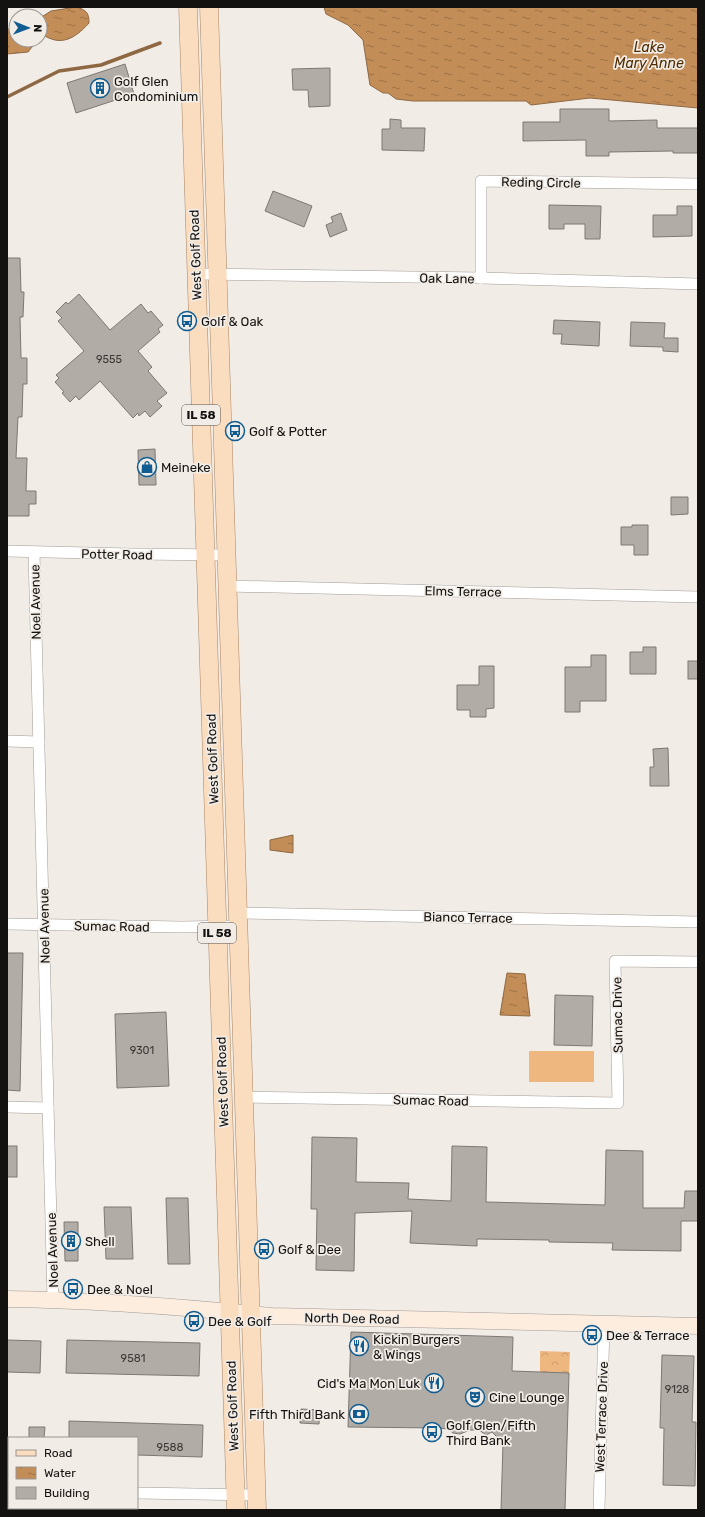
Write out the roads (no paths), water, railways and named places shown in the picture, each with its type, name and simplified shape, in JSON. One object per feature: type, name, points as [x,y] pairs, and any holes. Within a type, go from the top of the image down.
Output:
[{"type":"main road","name":"West Golf Road","points":[[188,7],[236,1502]]},
{"type":"main road","name":"West Golf Road","points":[[209,7],[257,1502]]},
{"type":"street","name":"Reding Circle","points":[[481,278],[481,182],[698,184]]},
{"type":"street","name":"Oak Lane","points":[[196,274],[481,278],[698,284]]},
{"type":"street","name":"Potter Road","points":[[7,551],[226,555]]},
{"type":"street","name":"Noel Avenue","points":[[34,552],[54,1300]]},
{"type":"street","name":"Elms Terrace","points":[[228,586],[698,597]]},
{"type":"street","points":[[7,741],[39,742]]},
{"type":"street","name":"Bianco Terrace","points":[[217,926],[238,919],[698,922]]},
{"type":"street","name":"Sumac Road","points":[[7,924],[182,927],[217,926]]},
{"type":"street","name":"Sumac Drive","points":[[618,1103],[616,961],[698,962]]},
{"type":"street","name":"Sumac Road","points":[[244,1097],[618,1103]]},
{"type":"street","points":[[7,1107],[48,1108]]},
{"type":"street","name":"North Dee Road","points":[[7,1299],[54,1300],[272,1316],[698,1326]]},
{"type":"street","name":"West Terrace Drive","points":[[599,1510],[604,1324]]},
{"type":"street","points":[[138,1493],[236,1502],[257,1502]]},
{"type":"water","points":[[76,7],[82,9],[88,14],[89,23],[70,38],[65,40],[53,40],[48,38],[48,13],[51,11]]},
{"type":"water","name":"Lake Mary Anne","points":[[324,7],[698,7],[698,108],[590,98],[531,105],[526,101],[413,101],[396,99],[388,93],[383,93],[370,85],[363,40],[348,25],[326,14]]},
{"type":"water","points":[[8,29],[8,48],[31,48],[28,52],[7,54]]},
{"type":"water","points":[[293,835],[293,853],[270,850],[270,840]]},
{"type":"water","points":[[507,973],[525,974],[530,1016],[500,1015]]},
{"type":"waterway","points":[[7,97],[59,71],[101,65],[160,43]]},
{"type":"place","name":"Golf Glen Condominium","points":[[100,88]]},
{"type":"place","name":"Golf & Oak","points":[[187,321]]},
{"type":"place","name":"Golf & Potter","points":[[235,431]]},
{"type":"place","name":"Meineke","points":[[147,467]]},
{"type":"place","name":"Shell","points":[[71,1241]]},
{"type":"place","name":"Golf & Dee","points":[[264,1249]]},
{"type":"place","name":"Dee & Noel","points":[[73,1289]]},
{"type":"place","name":"Dee & Golf","points":[[194,1321]]},
{"type":"place","name":"Dee & Terrace","points":[[592,1335]]},
{"type":"place","name":"Kickin Burgers & Wings","points":[[359,1346]]},
{"type":"place","name":"Cid's Ma Mon Luk","points":[[434,1383]]},
{"type":"place","name":"Cine Lounge","points":[[475,1397]]},
{"type":"place","name":"Fifth Third Bank","points":[[359,1414]]},
{"type":"place","name":"Golf Glen/Fifth Third Bank","points":[[432,1432]]}]
